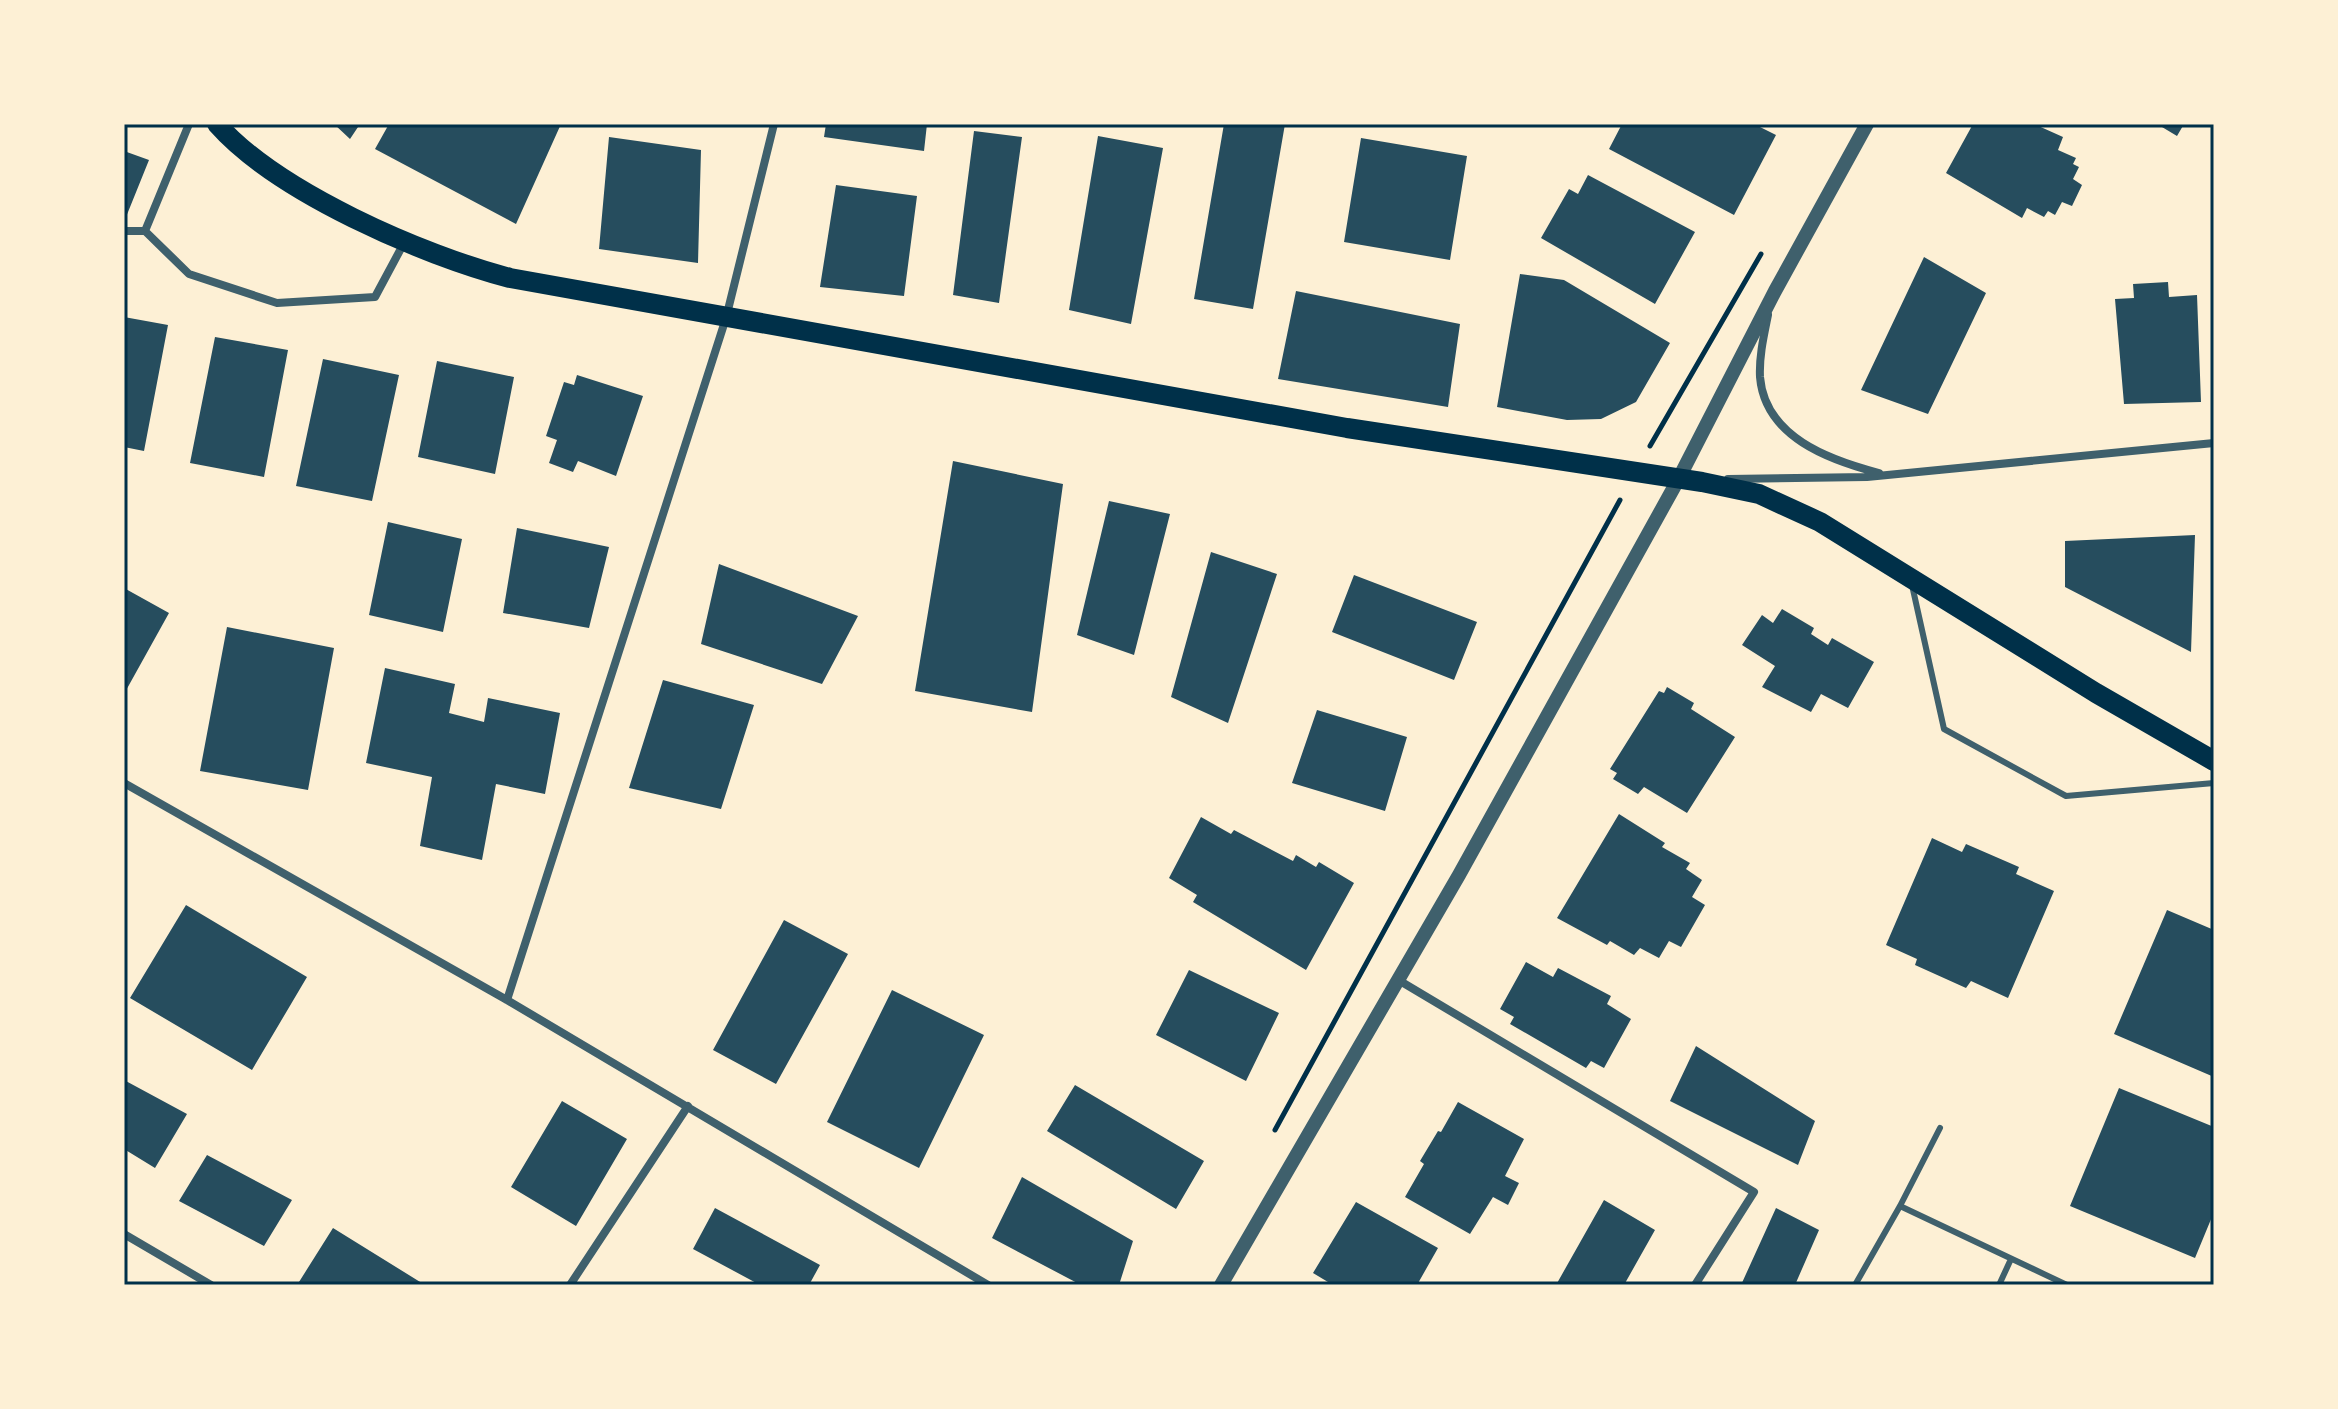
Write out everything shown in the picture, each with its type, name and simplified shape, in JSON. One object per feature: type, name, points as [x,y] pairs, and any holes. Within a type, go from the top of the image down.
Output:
[{"type":"main road","points":[[217,124],[245,151],[337,207],[405,241],[454,261],[510,278],[1347,428],[1742,489],[1775,499],[1820,522],[2096,693],[2214,761]]},
{"type":"street","points":[[145,231],[189,124]]},
{"type":"street","points":[[507,1000],[726,318],[774,124]]},
{"type":"street","points":[[1221,1285],[1400,981],[1678,480],[1775,291],[1867,124]]},
{"type":"street","points":[[124,231],[145,231],[189,274],[277,303],[375,297],[405,241]]},
{"type":"street","points":[[1775,291],[1765,330],[1760,369],[1763,390],[1771,410],[1786,430],[1808,447],[1837,461],[1887,475]]},
{"type":"street","points":[[1678,480],[1887,475],[2214,443]]},
{"type":"street","points":[[124,783],[507,1000],[988,1285]]},
{"type":"street","points":[[1400,981],[1754,1192],[1695,1285]]},
{"type":"street","points":[[570,1285],[688,1106]]},
{"type":"street","points":[[124,1234],[211,1285]]},
{"type":"lane","points":[[1911,577],[1944,729],[2066,796],[2214,783]]},
{"type":"lane","points":[[1855,1285],[1940,1128]]},
{"type":"lane","points":[[1900,1206],[2067,1285]]},
{"type":"lane","points":[[1999,1285],[2011,1259]]},
{"type":"path","points":[[1274,1133],[1634,474],[1766,245]]},
{"type":"building","points":[[334,124],[360,124],[350,139]]},
{"type":"building","points":[[389,124],[561,124],[516,224],[375,149]]},
{"type":"building","points":[[826,124],[927,124],[924,151],[824,137]]},
{"type":"building","points":[[1224,124],[1285,124],[1253,309],[1194,299]]},
{"type":"building","points":[[1622,124],[1754,124],[1776,135],[1734,215],[1609,149]]},
{"type":"building","points":[[1973,124],[2034,124],[2063,137],[2058,150],[2076,158],[2073,164],[2079,167],[2073,179],[2082,185],[2072,206],[2062,202],[2055,215],[2048,211],[2044,217],[2027,208],[2022,218],[1946,173]]},
{"type":"building","points":[[2157,124],[2184,124],[2177,136]]},
{"type":"building","points":[[974,131],[1022,137],[999,303],[953,295]]},
{"type":"building","points":[[1098,136],[1163,148],[1131,324],[1069,310]]},
{"type":"building","points":[[609,137],[701,150],[698,263],[599,249]]},
{"type":"building","points":[[1361,138],[1467,156],[1450,260],[1344,242]]},
{"type":"building","points":[[124,151],[149,160],[124,222]]},
{"type":"building","points":[[1588,175],[1695,232],[1655,304],[1541,238],[1569,189],[1578,194]]},
{"type":"building","points":[[836,185],[917,196],[904,296],[820,287]]},
{"type":"building","points":[[1924,257],[1986,293],[1928,414],[1861,390]]},
{"type":"building","points":[[1520,274],[1564,280],[1670,343],[1636,402],[1601,419],[1567,420],[1497,407]]},
{"type":"building","points":[[2168,282],[2169,297],[2197,295],[2201,402],[2124,404],[2115,299],[2134,298],[2133,284]]},
{"type":"building","points":[[1296,291],[1460,324],[1448,407],[1278,379]]},
{"type":"building","points":[[124,317],[168,325],[144,451],[124,447]]},
{"type":"building","points":[[215,337],[288,350],[264,477],[190,463]]},
{"type":"building","points":[[323,359],[399,375],[372,501],[296,486]]},
{"type":"building","points":[[437,361],[514,377],[495,474],[418,457]]},
{"type":"building","points":[[577,375],[643,396],[616,476],[578,461],[573,472],[549,463],[557,440],[546,436],[564,382],[574,385]]},
{"type":"building","points":[[953,461],[1063,484],[1032,712],[915,691]]},
{"type":"building","points":[[1109,501],[1170,514],[1134,655],[1077,635]]},
{"type":"building","points":[[388,522],[462,539],[443,632],[369,615]]},
{"type":"building","points":[[517,528],[609,547],[589,628],[503,613]]},
{"type":"building","points":[[2195,535],[2191,652],[2065,587],[2065,541]]},
{"type":"building","points":[[1211,552],[1277,574],[1228,723],[1171,697]]},
{"type":"building","points":[[719,564],[858,616],[822,684],[701,644]]},
{"type":"building","points":[[1354,575],[1477,622],[1454,680],[1332,632]]},
{"type":"building","points":[[124,588],[169,613],[124,694]]},
{"type":"building","points":[[1782,609],[1814,628],[1811,634],[1828,645],[1832,638],[1874,662],[1848,708],[1821,694],[1811,712],[1762,687],[1775,666],[1742,645],[1762,615],[1773,623]]},
{"type":"building","points":[[227,627],[334,648],[308,790],[200,771]]},
{"type":"building","points":[[385,668],[455,684],[449,713],[484,722],[488,698],[560,713],[545,794],[496,784],[482,860],[420,846],[432,777],[366,763]]},
{"type":"building","points":[[663,680],[754,705],[721,809],[629,788]]},
{"type":"building","points":[[1667,687],[1694,703],[1691,709],[1735,737],[1687,813],[1644,787],[1638,794],[1613,779],[1617,773],[1610,769],[1659,691],[1664,693]]},
{"type":"building","points":[[1317,710],[1407,737],[1385,811],[1292,783]]},
{"type":"building","points":[[1619,814],[1665,843],[1662,847],[1690,863],[1686,869],[1702,880],[1692,897],[1705,905],[1681,947],[1669,941],[1659,958],[1640,948],[1634,955],[1610,941],[1607,945],[1557,918]]},
{"type":"building","points":[[1201,817],[1231,834],[1234,830],[1293,861],[1296,855],[1316,867],[1319,862],[1354,883],[1306,970],[1193,902],[1197,895],[1169,878]]},
{"type":"building","points":[[1932,838],[1962,852],[1966,844],[2019,867],[2016,874],[2054,891],[2008,998],[1971,981],[1966,988],[1915,965],[1917,959],[1886,945]]},
{"type":"building","points":[[186,905],[307,977],[252,1070],[130,998]]},
{"type":"building","points":[[2167,910],[2214,930],[2214,1077],[2114,1034]]},
{"type":"building","points":[[784,920],[848,954],[776,1084],[713,1050]]},
{"type":"building","points":[[1526,962],[1553,977],[1558,968],[1611,996],[1607,1004],[1631,1019],[1604,1068],[1591,1061],[1586,1068],[1510,1024],[1514,1017],[1500,1009]]},
{"type":"building","points":[[1189,970],[1279,1013],[1246,1081],[1156,1035]]},
{"type":"building","points":[[892,990],[984,1035],[919,1168],[827,1122]]},
{"type":"building","points":[[1696,1046],[1815,1121],[1798,1165],[1670,1101]]},
{"type":"building","points":[[124,1080],[187,1114],[155,1168],[124,1149]]},
{"type":"building","points":[[1075,1085],[1204,1161],[1176,1209],[1047,1131]]},
{"type":"building","points":[[2119,1088],[2214,1127],[2214,1212],[2195,1258],[2070,1206]]},
{"type":"building","points":[[562,1101],[627,1139],[576,1226],[511,1187]]},
{"type":"building","points":[[1458,1102],[1524,1139],[1505,1176],[1519,1183],[1508,1205],[1493,1197],[1470,1234],[1405,1197],[1424,1164],[1420,1161]]},
{"type":"building","points":[[207,1155],[292,1200],[264,1246],[179,1201]]},
{"type":"building","points":[[1022,1177],[1133,1241],[1119,1285],[1081,1285],[992,1238]]},
{"type":"building","points":[[1604,1200],[1655,1230],[1624,1285],[1556,1285]]},
{"type":"building","points":[[1356,1202],[1438,1248],[1417,1285],[1333,1285],[1313,1273]]},
{"type":"building","points":[[715,1208],[820,1265],[809,1285],[760,1285],[693,1249]]},
{"type":"building","points":[[1776,1208],[1819,1230],[1795,1285],[1741,1285]]},
{"type":"building","points":[[333,1228],[425,1285],[303,1285],[299,1282]]}]
